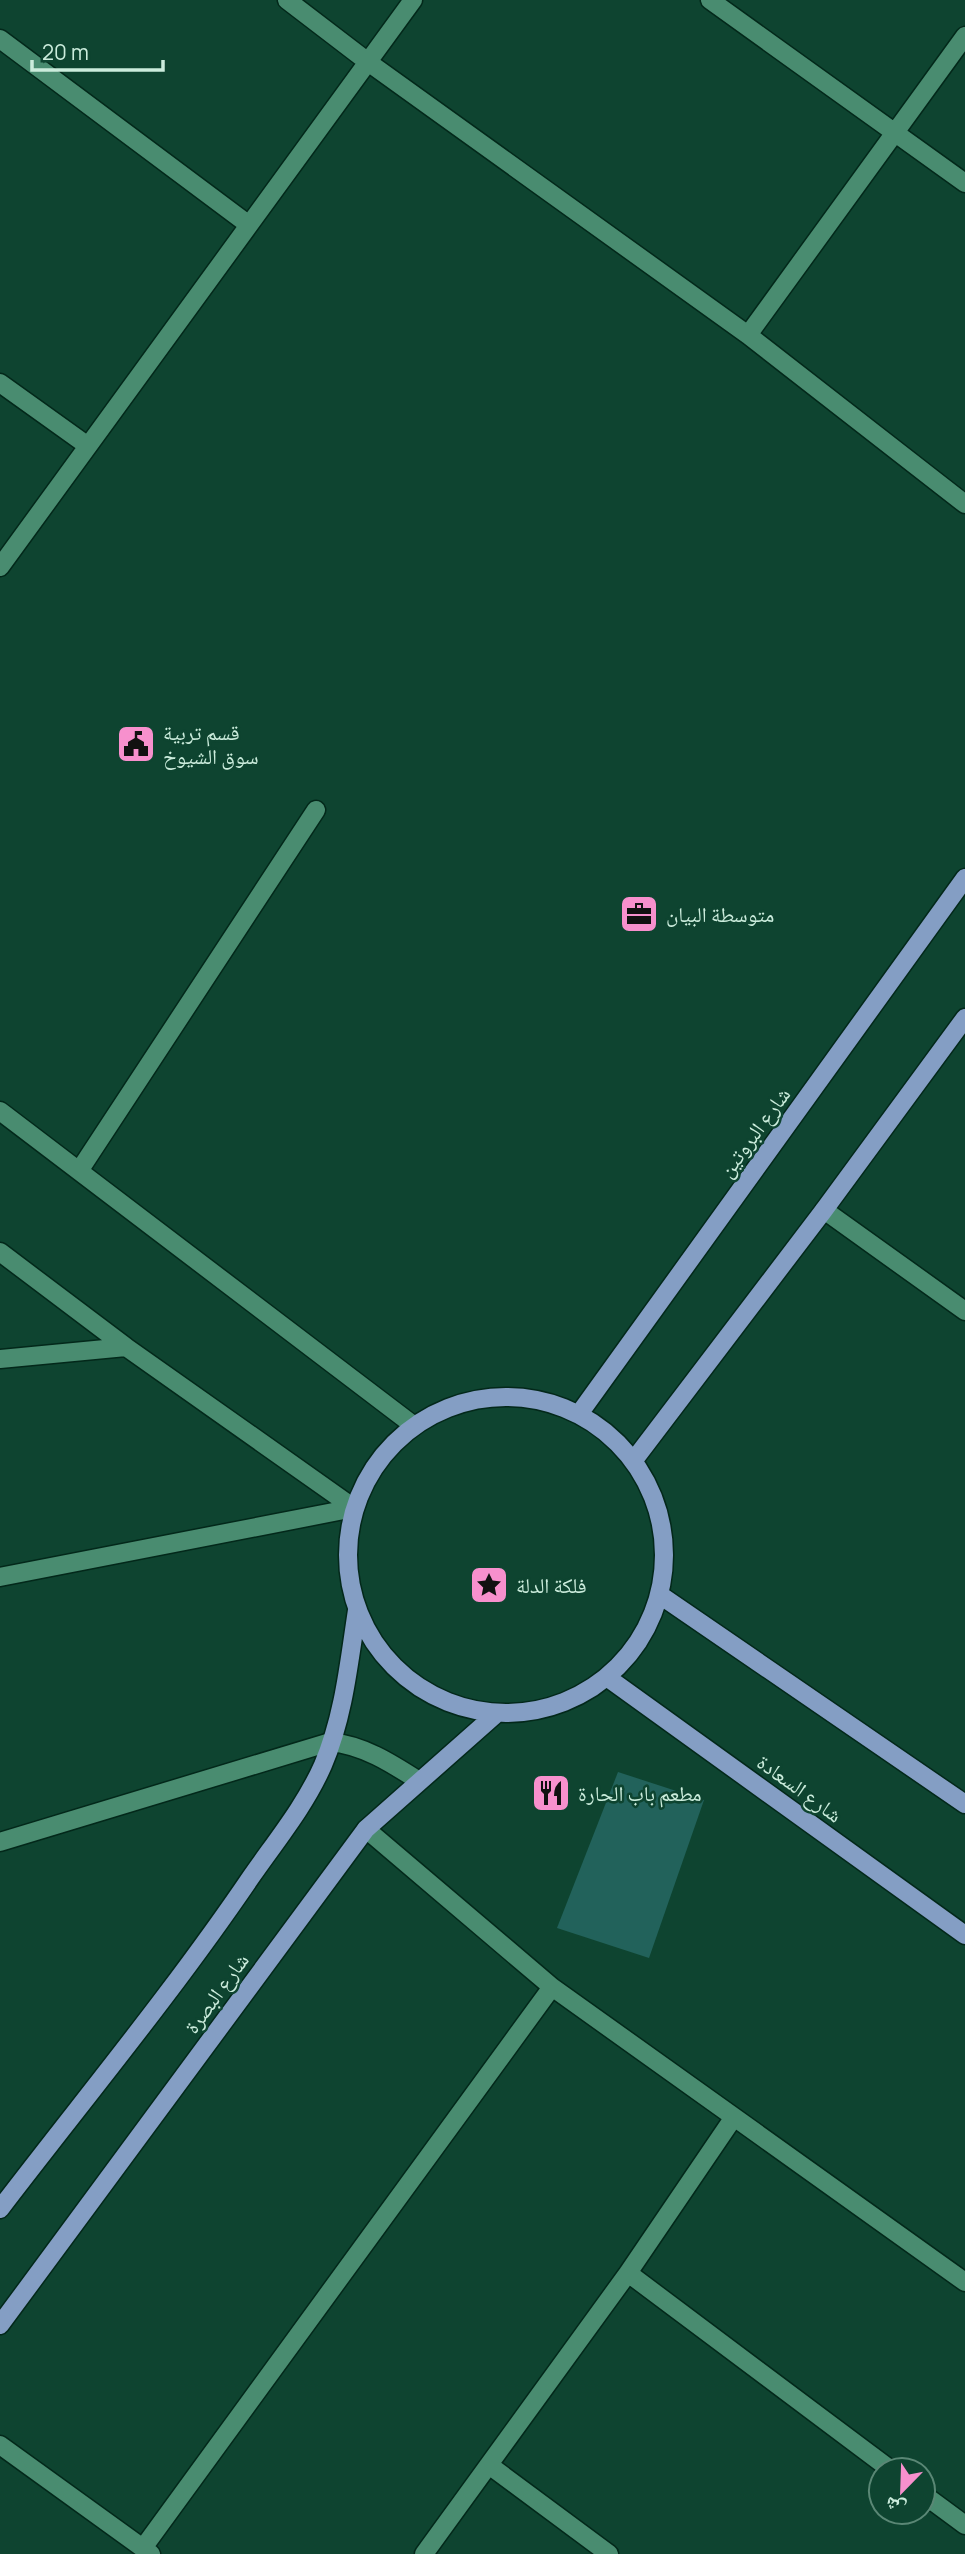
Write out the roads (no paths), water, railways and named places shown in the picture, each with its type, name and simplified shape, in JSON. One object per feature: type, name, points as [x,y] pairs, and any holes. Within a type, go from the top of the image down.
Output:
[{"type":"main road","name":"شارع البروتين","points":[[579,1414],[965,878]]},
{"type":"main road","points":[[634,1460],[824,1210],[965,1018]]},
{"type":"main road","points":[[494,1396],[538,1399],[579,1414],[609,1433],[634,1460],[657,1502],[666,1548],[660,1595],[641,1641],[608,1678],[574,1699],[536,1711],[496,1714],[451,1704],[411,1682],[379,1650],[357,1610],[347,1559],[354,1508],[377,1462],[414,1425],[452,1405],[494,1396]]},
{"type":"main road","points":[[660,1595],[965,1804]]},
{"type":"main road","name":"شارع البصرة","points":[[0,2208],[216,1929],[305,1799],[323,1765],[347,1684],[357,1610]]},
{"type":"main road","name":"شارع السعادة","points":[[608,1678],[965,1936]]},
{"type":"main road","name":"شارع البصرة","points":[[0,2325],[366,1829],[496,1714]]},
{"type":"street","points":[[287,0],[368,62],[748,335],[965,504]]},
{"type":"street","points":[[0,567],[413,0]]},
{"type":"street","points":[[710,0],[965,183]]},
{"type":"street","points":[[748,335],[965,36]]},
{"type":"street","points":[[0,39],[249,225]]},
{"type":"street","points":[[0,383],[88,446]]},
{"type":"street","points":[[79,1171],[316,810]]},
{"type":"street","points":[[0,1111],[414,1425]]},
{"type":"street","points":[[824,1210],[965,1311]]},
{"type":"street","points":[[0,1252],[126,1347],[354,1508]]},
{"type":"street","points":[[0,1359],[126,1347]]},
{"type":"street","points":[[0,1577],[354,1508]]},
{"type":"street","points":[[0,1842],[330,1742],[370,1752],[419,1781]]},
{"type":"street","points":[[366,1829],[552,1987],[965,2281]]},
{"type":"street","points":[[0,2445],[147,2551],[552,1987]]},
{"type":"street","points":[[424,2554],[628,2273],[734,2117]]},
{"type":"street","points":[[628,2273],[872,2456]]},
{"type":"street","points":[[489,2465],[609,2554]]},
{"type":"street","points":[[937,2504],[965,2525]]},
{"type":"place","name":"قسم تربية سوق الشيوخ","points":[[136,744]]},
{"type":"place","name":"متوسطة البيان","points":[[639,914]]},
{"type":"place","name":"فلكة الدلة","points":[[489,1585]]},
{"type":"place","name":"مطعم باب الحارة","points":[[551,1793]]}]
